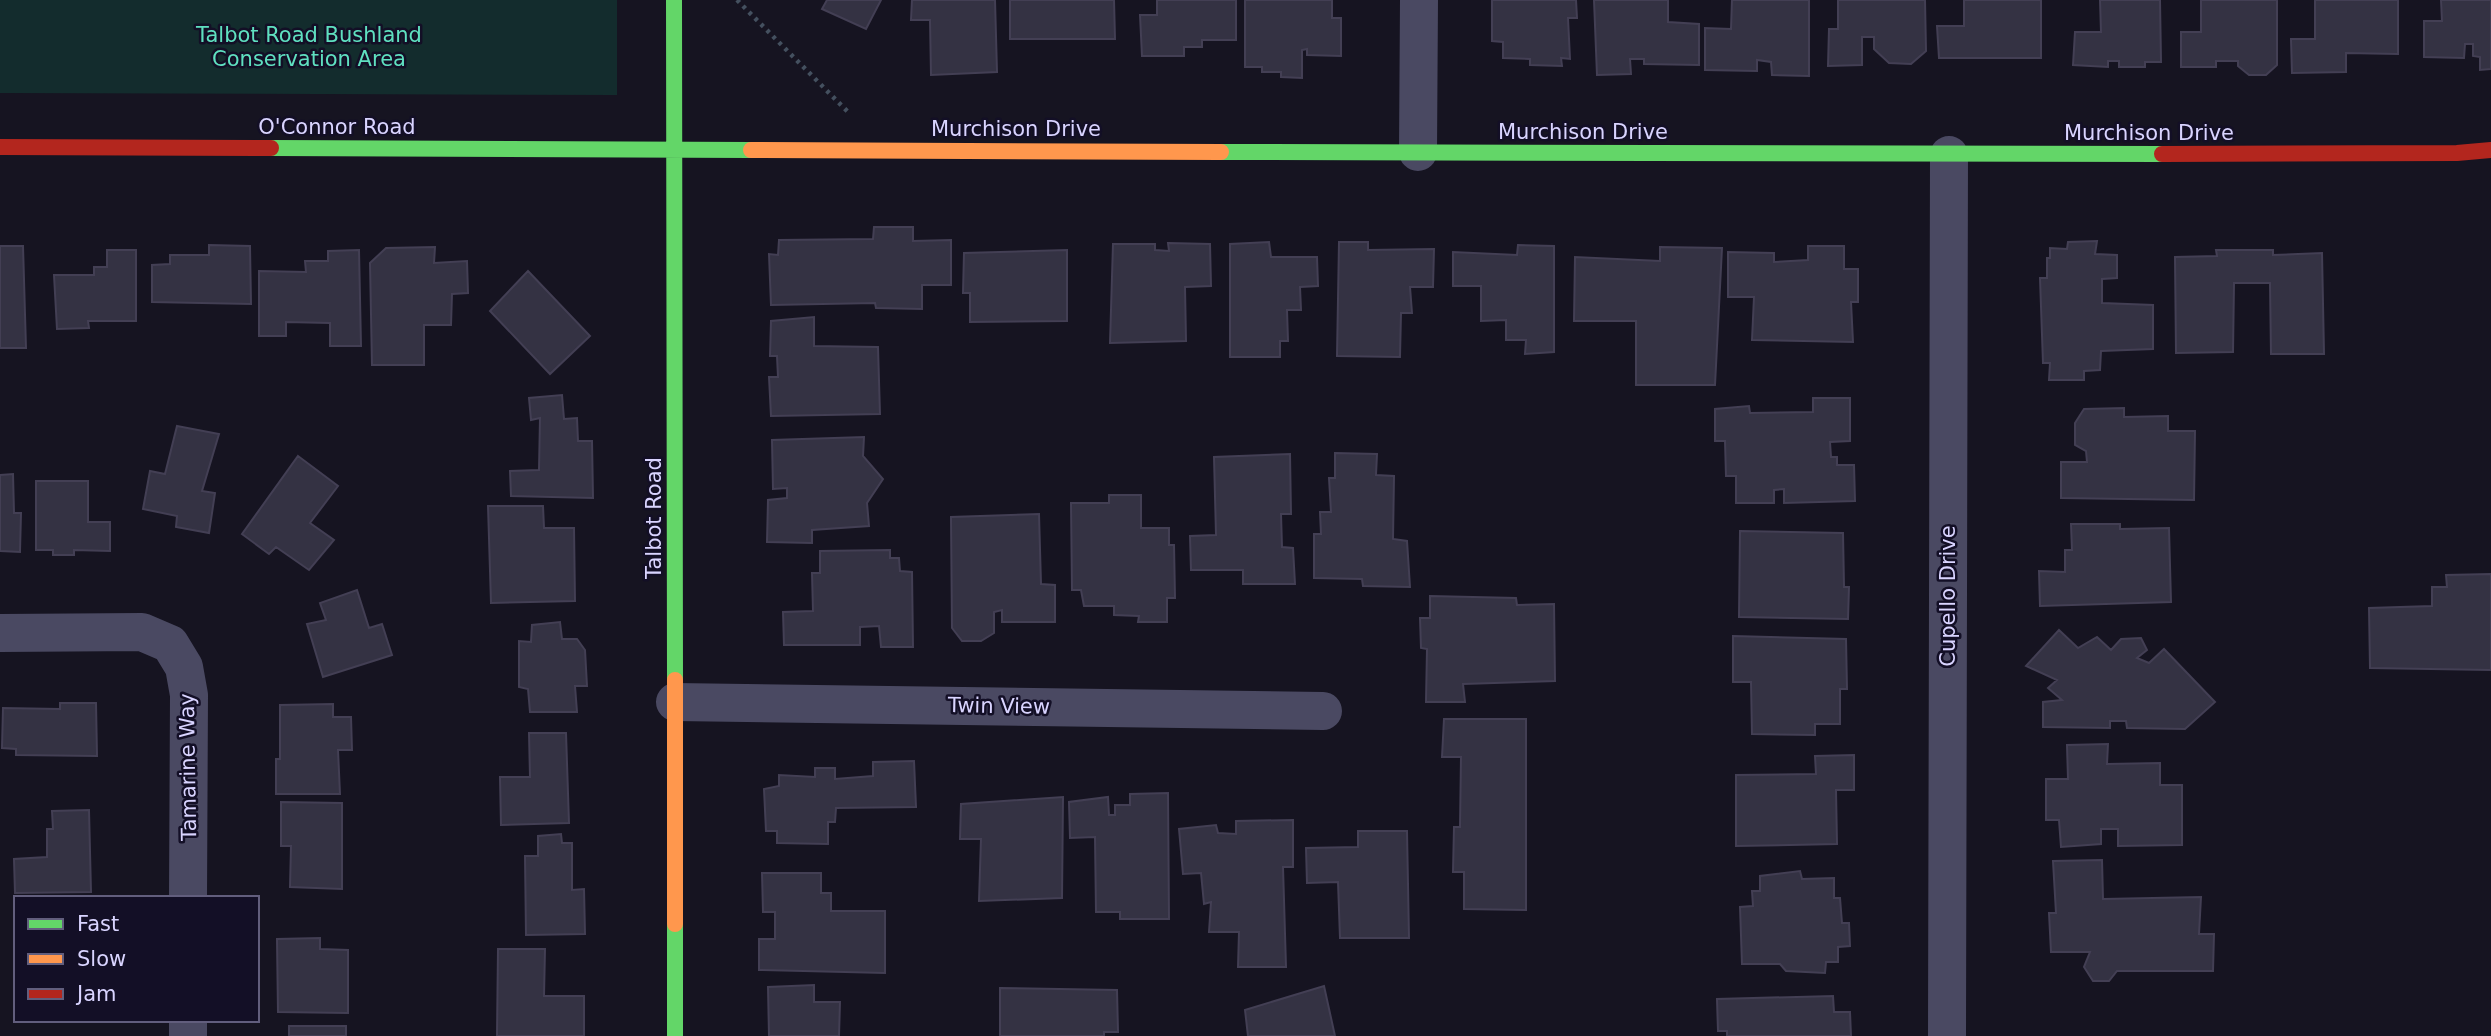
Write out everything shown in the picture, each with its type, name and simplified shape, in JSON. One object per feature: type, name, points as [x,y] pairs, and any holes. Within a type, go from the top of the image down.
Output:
[{"type":"street","name":"Talbot Road","points":[[674,0],[675,1036]]},
{"type":"street","points":[[1418,152],[1419,0]]},
{"type":"street","name":"O'Connor Road","points":[[0,147],[674,148]]},
{"type":"street","name":"Murchison Drive","points":[[674,148],[1949,155],[2457,153],[2491,150]]},
{"type":"street","name":"Cupello Drive","points":[[1947,1036],[1949,155]]},
{"type":"street","name":"Tamarine Way","points":[[0,633],[142,632],[170,644],[184,667],[189,695],[188,896]]},
{"type":"street","name":"Twin View","points":[[675,702],[1323,711]]},
{"type":"green space","name":"Talbot Road Bushland Conservation Area","points":[[0,0],[617,0],[617,95],[0,93]]},
{"type":"building","points":[[827,0],[881,0],[866,29],[822,9]]},
{"type":"building","points":[[912,0],[995,0],[997,72],[931,75],[930,20],[911,20]]},
{"type":"building","points":[[1010,0],[1114,0],[1115,39],[1010,39]]},
{"type":"building","points":[[1157,0],[1236,0],[1236,40],[1202,40],[1202,47],[1184,47],[1184,56],[1142,56],[1140,15],[1157,15]]},
{"type":"building","points":[[1245,0],[1332,0],[1332,18],[1341,18],[1341,56],[1307,55],[1307,49],[1302,50],[1302,78],[1281,77],[1281,72],[1262,72],[1262,67],[1245,67]]},
{"type":"building","points":[[1492,0],[1576,0],[1577,18],[1568,18],[1570,59],[1561,58],[1562,66],[1530,65],[1530,59],[1503,58],[1503,42],[1492,41]]},
{"type":"building","points":[[1594,0],[1668,0],[1668,22],[1699,24],[1699,65],[1644,64],[1644,59],[1630,59],[1631,74],[1597,75]]},
{"type":"building","points":[[1732,0],[1809,0],[1809,76],[1772,75],[1771,62],[1757,60],[1757,71],[1705,70],[1705,28],[1731,29]]},
{"type":"building","points":[[1838,0],[1925,0],[1926,51],[1911,64],[1889,63],[1874,49],[1874,37],[1862,37],[1862,65],[1828,66],[1829,29],[1838,29]]},
{"type":"building","points":[[1964,0],[2041,0],[2041,58],[1939,58],[1937,26],[1964,26]]},
{"type":"building","points":[[2100,0],[2160,0],[2161,62],[2145,62],[2145,67],[2119,67],[2119,61],[2108,61],[2108,67],[2073,65],[2075,32],[2101,32]]},
{"type":"building","points":[[2201,0],[2277,0],[2277,65],[2266,75],[2249,75],[2238,66],[2238,61],[2216,61],[2216,67],[2181,67],[2181,32],[2201,32]]},
{"type":"building","points":[[2315,0],[2398,0],[2398,54],[2346,53],[2346,72],[2292,73],[2291,39],[2315,39]]},
{"type":"building","points":[[2441,0],[2491,0],[2491,69],[2480,70],[2480,57],[2473,56],[2473,44],[2465,44],[2464,58],[2424,57],[2424,21],[2442,21]]},
{"type":"building","points":[[874,227],[913,227],[913,241],[951,240],[951,285],[922,285],[922,309],[876,308],[875,303],[771,305],[769,254],[778,255],[779,240],[873,239]]},
{"type":"building","points":[[2097,241],[2095,254],[2117,255],[2117,278],[2102,279],[2102,303],[2153,305],[2153,349],[2101,351],[2100,370],[2084,371],[2084,380],[2049,380],[2050,363],[2043,363],[2040,278],[2047,278],[2050,248],[2067,249],[2068,242]]},
{"type":"building","points":[[1269,242],[1271,257],[1317,257],[1318,286],[1300,287],[1301,310],[1287,310],[1288,341],[1280,341],[1280,357],[1230,357],[1230,244]]},
{"type":"building","points":[[1339,242],[1368,242],[1368,250],[1434,249],[1433,287],[1410,287],[1412,313],[1401,313],[1400,357],[1337,356]]},
{"type":"building","points":[[1168,243],[1210,244],[1211,286],[1185,287],[1186,341],[1110,343],[1113,244],[1155,244],[1155,250],[1169,251]]},
{"type":"building","points":[[209,245],[250,246],[251,304],[152,302],[152,265],[170,264],[170,255],[209,255]]},
{"type":"building","points":[[1518,245],[1554,246],[1554,352],[1525,354],[1526,340],[1506,340],[1506,320],[1481,321],[1481,286],[1453,286],[1453,252],[1517,255]]},
{"type":"building","points":[[0,246],[23,246],[26,348],[0,348]]},
{"type":"building","points":[[1808,246],[1844,246],[1844,269],[1858,269],[1858,302],[1851,302],[1853,342],[1752,340],[1754,297],[1728,297],[1728,252],[1774,253],[1774,262],[1808,260]]},
{"type":"building","points":[[435,247],[434,263],[467,261],[468,293],[452,294],[451,325],[424,325],[424,365],[372,365],[370,263],[386,248]]},
{"type":"building","points":[[1660,247],[1722,248],[1715,385],[1636,385],[1636,321],[1574,321],[1575,257],[1660,261]]},
{"type":"building","points":[[107,250],[136,250],[136,321],[88,321],[89,328],[57,329],[54,275],[94,275],[94,267],[107,267]]},
{"type":"building","points":[[359,250],[361,346],[330,346],[330,323],[286,322],[286,336],[259,336],[259,271],[306,272],[305,261],[328,261],[328,251]]},
{"type":"building","points":[[1067,250],[1067,321],[970,322],[970,293],[963,293],[964,253]]},
{"type":"building","points":[[2216,250],[2273,250],[2273,255],[2322,253],[2324,354],[2271,354],[2270,283],[2234,283],[2233,352],[2176,353],[2175,257],[2217,256]]},
{"type":"building","points":[[528,271],[590,336],[550,374],[490,311]]},
{"type":"building","points":[[814,317],[814,346],[878,347],[880,414],[771,416],[769,377],[778,377],[777,356],[770,356],[771,321]]},
{"type":"building","points":[[562,395],[564,419],[577,418],[578,441],[592,441],[593,498],[511,496],[510,471],[539,470],[540,418],[531,420],[529,398]]},
{"type":"building","points":[[1813,398],[1850,398],[1850,441],[1830,442],[1831,457],[1837,457],[1837,465],[1854,465],[1855,501],[1784,503],[1784,489],[1774,490],[1774,503],[1736,503],[1736,476],[1726,476],[1725,441],[1715,441],[1715,409],[1749,406],[1750,413],[1813,412]]},
{"type":"building","points":[[2124,408],[2124,417],[2168,416],[2168,431],[2195,431],[2194,500],[2061,498],[2061,462],[2087,462],[2086,451],[2075,445],[2075,423],[2084,409]]},
{"type":"building","points":[[177,426],[219,434],[202,491],[215,493],[209,533],[176,527],[177,516],[143,509],[150,471],[165,474]]},
{"type":"building","points":[[864,437],[863,456],[883,479],[867,503],[869,526],[812,530],[812,543],[767,542],[768,500],[787,498],[787,488],[773,489],[772,440]]},
{"type":"building","points":[[1335,453],[1377,454],[1376,475],[1394,476],[1393,539],[1407,541],[1410,587],[1363,586],[1362,579],[1314,578],[1314,534],[1321,534],[1320,512],[1331,512],[1329,478],[1335,478]]},
{"type":"building","points":[[1290,454],[1291,514],[1281,514],[1282,547],[1293,548],[1295,584],[1243,584],[1243,570],[1191,570],[1190,536],[1216,535],[1214,457]]},
{"type":"building","points":[[298,456],[338,486],[310,523],[334,540],[309,570],[276,547],[269,554],[242,534]]},
{"type":"building","points":[[13,474],[14,513],[21,513],[20,552],[0,551],[0,475]]},
{"type":"building","points":[[36,481],[88,481],[88,522],[110,522],[110,551],[74,550],[74,555],[53,555],[53,550],[36,550]]},
{"type":"building","points":[[1109,495],[1141,495],[1141,528],[1169,528],[1169,545],[1174,545],[1175,598],[1167,598],[1167,622],[1138,622],[1139,616],[1114,615],[1114,606],[1084,606],[1081,590],[1072,590],[1071,503],[1109,503]]},
{"type":"building","points":[[488,506],[543,506],[544,528],[574,528],[575,601],[491,603]]},
{"type":"building","points":[[1039,514],[1041,584],[1055,585],[1055,622],[1002,622],[1002,610],[994,612],[994,633],[981,641],[962,641],[952,628],[951,517]]},
{"type":"building","points":[[2071,524],[2120,524],[2120,529],[2169,528],[2171,602],[2040,606],[2039,571],[2065,572],[2065,550],[2072,550]]},
{"type":"building","points":[[1740,531],[1843,533],[1844,587],[1849,587],[1848,619],[1739,617]]},
{"type":"building","points":[[890,550],[890,558],[899,558],[900,571],[912,572],[913,647],[881,647],[879,626],[860,627],[860,645],[784,645],[783,612],[813,611],[812,573],[820,573],[820,551]]},
{"type":"building","points":[[2491,574],[2491,670],[2370,668],[2369,608],[2432,606],[2432,587],[2447,587],[2446,575]]},
{"type":"building","points":[[357,590],[369,628],[382,624],[392,655],[323,677],[307,624],[326,620],[320,603]]},
{"type":"building","points":[[1430,596],[1516,598],[1517,605],[1554,604],[1555,681],[1463,684],[1465,702],[1426,702],[1427,649],[1421,648],[1420,618],[1430,618]]},
{"type":"building","points":[[560,622],[562,639],[577,639],[585,650],[587,686],[575,686],[577,712],[530,712],[528,689],[519,687],[519,641],[531,642],[532,625]]},
{"type":"building","points":[[2059,630],[2078,648],[2097,637],[2111,650],[2121,639],[2141,638],[2147,650],[2137,658],[2149,663],[2164,649],[2215,702],[2185,729],[2127,728],[2126,721],[2110,721],[2110,728],[2043,727],[2043,702],[2062,700],[2048,688],[2057,680],[2026,666]]},
{"type":"building","points":[[1733,636],[1846,639],[1847,689],[1840,689],[1840,724],[1815,724],[1815,735],[1752,734],[1751,682],[1733,682]]},
{"type":"building","points":[[60,703],[96,703],[97,756],[16,755],[16,749],[2,748],[3,708],[60,709]]},
{"type":"building","points":[[333,704],[333,717],[351,717],[352,750],[338,750],[340,794],[276,794],[276,759],[280,759],[280,705]]},
{"type":"building","points":[[1444,719],[1526,719],[1526,910],[1464,909],[1464,872],[1453,872],[1454,827],[1460,827],[1461,757],[1442,757]]},
{"type":"building","points":[[529,733],[566,733],[569,823],[501,825],[500,777],[530,777]]},
{"type":"building","points":[[2108,744],[2107,764],[2160,763],[2160,785],[2182,785],[2182,845],[2118,846],[2118,829],[2101,829],[2101,844],[2061,847],[2059,820],[2046,820],[2046,779],[2068,779],[2067,745]]},
{"type":"building","points":[[1854,755],[1854,790],[1836,790],[1837,844],[1736,846],[1736,775],[1816,774],[1815,756]]},
{"type":"building","points":[[914,761],[916,807],[836,808],[835,822],[828,822],[828,844],[777,843],[777,831],[766,831],[764,789],[779,786],[779,775],[815,777],[815,768],[835,768],[835,779],[873,776],[873,762]]},
{"type":"building","points":[[1168,793],[1169,919],[1120,919],[1120,912],[1096,912],[1095,837],[1070,838],[1069,802],[1108,797],[1109,815],[1115,815],[1115,805],[1130,805],[1130,794]]},
{"type":"building","points":[[1063,797],[1062,898],[979,901],[981,839],[960,839],[961,804]]},
{"type":"building","points":[[281,802],[342,803],[342,889],[290,887],[291,846],[281,846]]},
{"type":"building","points":[[89,810],[91,892],[15,893],[14,859],[47,857],[47,829],[53,829],[52,811]]},
{"type":"building","points":[[1293,820],[1293,867],[1283,867],[1286,967],[1238,967],[1239,932],[1209,932],[1211,902],[1204,904],[1201,873],[1183,874],[1179,829],[1216,825],[1218,833],[1236,834],[1236,821]]},
{"type":"building","points":[[1358,831],[1407,831],[1409,938],[1340,938],[1338,882],[1307,883],[1306,848],[1358,847]]},
{"type":"building","points":[[561,834],[562,843],[572,843],[572,890],[584,889],[585,934],[526,935],[525,856],[538,856],[538,836]]},
{"type":"building","points":[[2102,860],[2103,899],[2201,897],[2199,934],[2214,934],[2213,971],[2117,971],[2109,981],[2093,981],[2084,967],[2090,952],[2051,952],[2049,913],[2056,913],[2053,861]]},
{"type":"building","points":[[1800,871],[1802,879],[1834,878],[1834,898],[1840,898],[1842,923],[1849,923],[1850,946],[1838,947],[1838,962],[1826,962],[1825,973],[1786,971],[1780,964],[1742,964],[1740,907],[1753,906],[1752,891],[1760,891],[1760,876]]},
{"type":"building","points":[[762,873],[821,873],[821,893],[831,893],[831,911],[885,911],[885,973],[759,970],[759,939],[775,939],[775,912],[763,912]]},
{"type":"building","points":[[320,938],[320,949],[348,950],[348,1013],[278,1012],[277,939]]},
{"type":"building","points":[[498,949],[545,949],[544,996],[584,996],[584,1036],[497,1036]]},
{"type":"building","points":[[814,985],[814,1002],[840,1002],[839,1036],[769,1036],[768,987]]},
{"type":"building","points":[[1324,986],[1335,1036],[1248,1036],[1245,1010]]},
{"type":"building","points":[[1000,988],[1117,990],[1118,1032],[1104,1032],[1104,1036],[1000,1036]]},
{"type":"building","points":[[1833,996],[1834,1012],[1850,1012],[1851,1036],[1727,1036],[1727,1031],[1718,1031],[1717,999]]},
{"type":"building","points":[[289,1026],[346,1026],[346,1036],[289,1036]]},
{"type":"traffic: fast","points":[[674,0],[675,680]]},
{"type":"traffic: fast","points":[[271,148],[751,150]]},
{"type":"traffic: fast","points":[[1221,152],[2162,154]]},
{"type":"traffic: fast","points":[[675,924],[675,1036]]},
{"type":"traffic: slow","points":[[751,150],[1221,152]]},
{"type":"traffic: slow","points":[[675,680],[675,924]]},
{"type":"traffic: jam","points":[[0,147],[271,148]]},
{"type":"traffic: jam","points":[[2162,154],[2457,153],[2491,150]]}]
